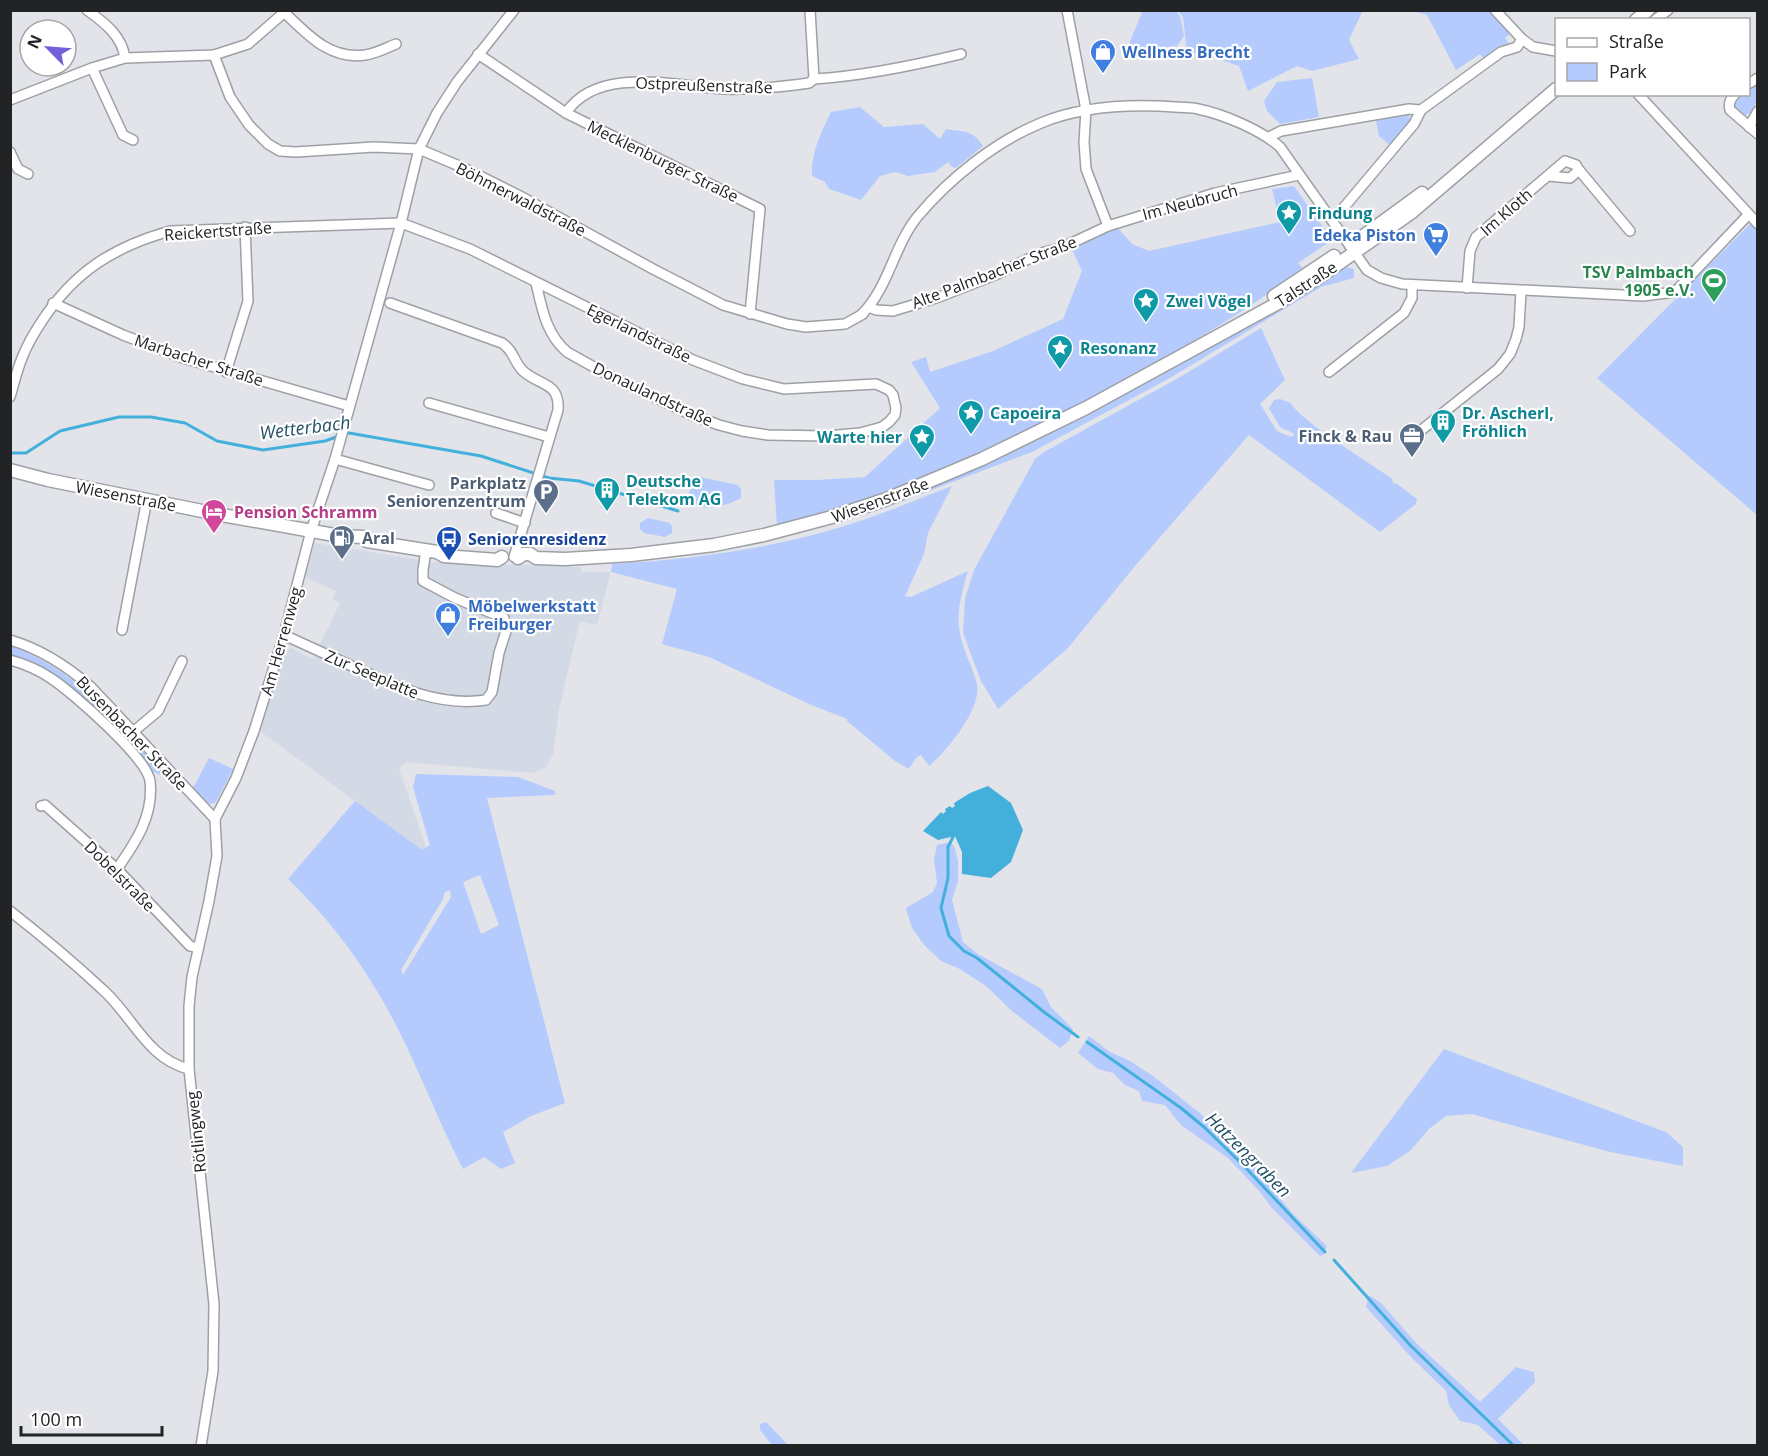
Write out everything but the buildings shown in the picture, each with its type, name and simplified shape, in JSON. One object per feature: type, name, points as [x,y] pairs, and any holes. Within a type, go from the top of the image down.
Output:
[{"type":"main road","name":"Talstraße","points":[[1196,347],[1211,334],[1352,249],[1432,196],[1491,143],[1555,91]]},
{"type":"main road","name":"Wiesenstraße","points":[[10,470],[48,480],[347,537],[353,542],[362,544],[367,541],[431,551],[444,549],[498,553],[524,561],[532,561],[536,558],[613,557],[714,545],[786,530],[853,511],[922,485],[1010,446],[1086,408],[1196,347]]},
{"type":"street","points":[[87,10],[116,35],[123,47],[124,58]]},
{"type":"street","name":"Am Herrenweg","points":[[215,819],[243,761],[284,635],[311,531],[335,459],[401,223],[419,149],[440,107],[478,54],[514,10]]},
{"type":"street","points":[[810,10],[814,79]]},
{"type":"street","points":[[1067,10],[1086,110],[1084,142],[1086,169],[1108,226]]},
{"type":"street","points":[[1495,10],[1522,39],[1533,47],[1555,51]]},
{"type":"street","points":[[10,100],[124,58],[214,55],[249,44],[286,12],[316,43],[341,55],[367,55],[396,44]]},
{"type":"street","points":[[1332,218],[1340,212],[1414,124],[1421,110],[1501,52],[1517,47],[1522,39]]},
{"type":"street","name":"Mecklenburger Straße","points":[[478,54],[566,113],[760,209],[750,314]]},
{"type":"street","name":"Ostpreußenstraße","points":[[566,113],[573,101],[588,93],[603,87],[630,82],[654,81],[725,88],[766,89],[809,83],[814,79],[875,73],[961,54]]},
{"type":"street","name":"Böhmerwaldstraße","points":[[214,55],[230,97],[243,116],[268,144],[280,151],[374,147],[419,149],[520,196],[723,305],[787,324],[825,327],[845,324],[865,312]]},
{"type":"street","points":[[92,68],[123,135],[133,140]]},
{"type":"street","points":[[1640,96],[1758,224]]},
{"type":"street","points":[[1734,96],[1729,106],[1730,110],[1758,134]]},
{"type":"street","points":[[865,312],[876,296],[903,237],[924,210],[951,182],[990,151],[1026,130],[1042,122],[1086,110],[1154,105],[1196,108],[1269,137],[1280,147],[1367,270],[1392,282],[1412,285],[1643,296],[1675,292],[1748,215]]},
{"type":"street","points":[[1269,137],[1281,131],[1409,109],[1421,110]]},
{"type":"street","points":[[1749,127],[1758,111]]},
{"type":"street","points":[[10,152],[18,169],[28,174]]},
{"type":"street","name":"Im Kloth","points":[[1467,288],[1470,251],[1476,237],[1565,161],[1576,165],[1579,170],[1570,178],[1548,176]]},
{"type":"street","points":[[1579,170],[1630,231]]},
{"type":"street","name":"Im Neubruch","points":[[1084,237],[1108,226],[1215,193],[1299,175]]},
{"type":"street","name":"Reickertstraße","points":[[10,398],[22,357],[53,303],[88,268],[124,246],[170,231],[401,223]]},
{"type":"street","name":"Egerlandstraße","points":[[401,223],[470,249],[693,360],[743,379],[784,389],[876,384],[889,390]]},
{"type":"street","points":[[226,372],[248,301],[245,227]]},
{"type":"street","name":"Alte Palmbacher Straße","points":[[865,312],[893,311],[939,297],[1084,237]]},
{"type":"street","name":"Donaulandstraße","points":[[536,283],[547,324],[556,343],[567,352],[656,399],[719,425],[768,435],[827,436],[860,433],[882,427],[895,415],[895,401],[889,390]]},
{"type":"street","points":[[1329,372],[1404,314],[1412,298],[1412,285]]},
{"type":"street","points":[[1414,436],[1498,369],[1510,354],[1519,327],[1521,291]]},
{"type":"street","name":"Marbacher Straße","points":[[53,303],[148,345],[226,372],[349,406]]},
{"type":"street","points":[[390,303],[502,343],[511,349],[523,370],[552,389],[559,398],[558,410],[541,470],[512,557]]},
{"type":"street","points":[[429,403],[549,437]]},
{"type":"street","points":[[335,459],[429,485]]},
{"type":"street","points":[[122,630],[147,499]]},
{"type":"street","points":[[496,513],[525,523]]},
{"type":"street","name":"Zur Seeplatte","points":[[284,635],[407,691],[430,697],[472,702],[486,700],[492,692],[499,653],[506,631],[504,618],[455,598],[423,581],[423,570],[431,551]]},
{"type":"street","name":"Busenbacher Straße","points":[[10,640],[31,646],[70,669],[91,687],[215,819]]},
{"type":"street","points":[[10,660],[40,672],[70,692],[100,720],[148,772],[151,802],[148,816],[117,869]]},
{"type":"street","points":[[134,732],[158,711],[182,661]]},
{"type":"street","name":"Dobelstraße","points":[[40,806],[45,805],[117,869],[190,946],[198,948]]},
{"type":"street","name":"Rötlingweg","points":[[201,1446],[213,1371],[214,1304],[189,1069],[189,1006],[217,856],[215,819]]},
{"type":"street","points":[[10,911],[105,991],[153,1049],[170,1062],[189,1069]]},
{"type":"shaded area","points":[[315,543],[433,562],[581,567],[581,572],[611,572],[597,625],[580,621],[559,709],[553,755],[545,768],[532,773],[406,762],[399,769],[426,847],[422,851],[260,731],[285,651],[291,648],[313,659],[340,603],[332,599],[336,591],[305,577]]},
{"type":"shaded area","points":[[988,786],[1011,803],[1023,830],[1011,862],[991,878],[962,874],[962,852],[955,836],[938,840],[923,831],[941,812],[943,814],[946,811],[945,809],[950,806],[952,808],[955,806],[954,803],[970,793]]},
{"type":"green space","points":[[1143,10],[1176,11],[1180,16],[1184,36],[1177,46],[1148,48],[1129,44]]},
{"type":"green space","points":[[1178,11],[1366,11],[1362,12],[1349,40],[1359,59],[1312,71],[1297,66],[1248,91],[1239,66],[1200,53],[1187,53],[1183,17]]},
{"type":"green space","points":[[1413,11],[1489,11],[1511,33],[1505,38],[1509,44],[1484,59],[1480,54],[1456,70],[1427,15]]},
{"type":"green space","points":[[1312,78],[1319,117],[1280,124],[1267,111],[1264,101],[1277,82]]},
{"type":"green space","points":[[1757,82],[1757,98],[1754,107],[1752,111],[1743,116],[1733,109],[1734,101],[1740,96],[1750,96],[1750,88]]},
{"type":"green space","points":[[860,107],[884,127],[923,124],[940,139],[946,129],[963,131],[975,137],[983,146],[956,168],[948,162],[935,172],[908,176],[895,172],[880,176],[861,200],[829,189],[825,182],[812,176],[815,151],[831,112]]},
{"type":"green space","points":[[1409,115],[1410,122],[1391,146],[1379,136],[1376,120]]},
{"type":"green space","points":[[1294,186],[1332,240],[1298,263],[1303,268],[1220,325],[1104,391],[986,451],[881,495],[837,510],[777,526],[774,480],[865,477],[940,408],[911,362],[926,357],[930,372],[993,351],[1063,319],[1082,271],[1071,247],[1117,227],[1132,244],[1149,251],[1280,222],[1272,189]]},
{"type":"green space","name":"TSV Palmbach 1905 e.V.","points":[[1750,224],[1758,231],[1757,515],[1597,378]]},
{"type":"green space","points":[[1346,267],[1354,269],[1354,278],[1321,287],[1170,378],[1032,452],[876,511],[801,532],[802,529],[967,471],[1338,269]]},
{"type":"green space","points":[[1261,328],[1285,380],[1260,404],[1277,431],[1291,437],[1295,434],[1280,427],[1269,408],[1274,400],[1280,399],[1291,403],[1297,411],[1322,431],[1391,478],[1394,484],[1396,483],[1417,499],[1416,504],[1380,532],[1249,435],[1135,566],[1068,648],[998,709],[981,681],[963,633],[965,599],[974,570],[1035,459]]},
{"type":"green space","points":[[695,478],[738,485],[741,489],[741,498],[728,504],[707,508],[687,502],[691,485]]},
{"type":"green space","points":[[952,486],[928,533],[924,554],[905,596],[911,597],[968,571],[962,592],[959,626],[962,642],[977,684],[977,694],[974,705],[961,729],[929,766],[921,755],[916,758],[909,769],[895,761],[847,719],[809,704],[709,657],[662,644],[677,589],[611,572],[612,564],[670,560],[729,552],[816,534],[871,517]]},
{"type":"green space","points":[[648,518],[670,523],[672,533],[665,537],[644,533],[640,529],[640,523]]},
{"type":"green space","points":[[11,646],[56,668],[76,683],[113,717],[165,772],[161,775],[149,770],[71,689],[11,657]]},
{"type":"green space","points":[[209,758],[233,769],[216,802],[211,804],[207,803],[193,788]]},
{"type":"green space","points":[[416,774],[518,777],[555,791],[555,795],[487,798],[565,1103],[531,1116],[503,1132],[515,1163],[501,1169],[484,1157],[463,1169],[401,1034],[377,991],[336,932],[288,879],[355,801],[422,850],[430,845],[413,787]],"holes":[[[480,875],[499,925],[481,934],[463,882]],[[450,890],[451,897],[403,975],[401,970],[445,892]]]},
{"type":"green space","points":[[950,842],[954,846],[958,861],[958,881],[952,900],[963,942],[978,954],[1042,989],[1051,1007],[1073,1029],[1069,1041],[1060,1048],[1012,1011],[987,987],[960,969],[941,961],[925,946],[912,928],[906,908],[933,892],[937,883],[934,860],[937,845]]},
{"type":"green space","points":[[1089,1036],[1110,1052],[1130,1061],[1153,1076],[1201,1114],[1227,1142],[1248,1159],[1293,1214],[1327,1246],[1323,1255],[1320,1256],[1271,1207],[1228,1158],[1181,1125],[1165,1105],[1142,1101],[1139,1091],[1125,1085],[1113,1073],[1098,1069],[1078,1053]]},
{"type":"green space","points":[[1444,1049],[1666,1132],[1683,1147],[1683,1166],[1610,1152],[1471,1114],[1446,1116],[1429,1129],[1410,1151],[1387,1166],[1351,1173]]},
{"type":"green space","points":[[1369,1295],[1381,1303],[1417,1344],[1480,1402],[1516,1367],[1534,1372],[1535,1382],[1498,1419],[1524,1445],[1500,1445],[1478,1425],[1460,1421],[1449,1405],[1446,1391],[1411,1357],[1366,1307]]},
{"type":"green space","points":[[766,1422],[788,1445],[772,1445],[760,1430],[760,1424]]},
{"type":"waterway","name":"Wetterbach","points":[[10,453],[26,453],[60,431],[119,417],[151,417],[185,423],[217,441],[263,450],[325,441],[339,436]]},
{"type":"waterway","name":"Wetterbach","points":[[345,434],[481,456],[549,478],[579,481],[678,511]]},
{"type":"waterway","name":"Hatzengraben","points":[[955,833],[948,847],[948,878],[941,908],[949,936],[964,951],[977,958],[1078,1037]]},
{"type":"waterway","name":"Hatzengraben","points":[[1087,1042],[1181,1108],[1204,1127],[1325,1252]]},
{"type":"waterway","name":"Hatzengraben","points":[[1334,1260],[1410,1345],[1514,1446]]},
{"type":"place","name":"Wellness Brecht","points":[[1103,75]]},
{"type":"place","name":"Findung","points":[[1289,236]]},
{"type":"place","name":"Edeka Piston","points":[[1436,258]]},
{"type":"place","name":"TSV Palmbach 1905 e.V.","points":[[1714,304]]},
{"type":"place","name":"Zwei Vögel","points":[[1146,324]]},
{"type":"place","name":"Resonanz","points":[[1060,371]]},
{"type":"place","name":"Capoeira","points":[[971,436]]},
{"type":"place","name":"Dr. Ascherl, Fröhlich","points":[[1443,445]]},
{"type":"place","name":"Finck & Rau","points":[[1412,459]]},
{"type":"place","name":"Warte hier","points":[[922,460]]},
{"type":"place","name":"Deutsche Telekom AG","points":[[607,513]]},
{"type":"place","name":"Parkplatz Seniorenzentrum","points":[[546,515]]},
{"type":"place","name":"Pension Schramm","points":[[214,535]]},
{"type":"place","name":"Aral","points":[[342,561]]},
{"type":"place","name":"Seniorenresidenz","points":[[449,562]]},
{"type":"place","name":"Möbelwerkstatt Freiburger","points":[[448,638]]}]
